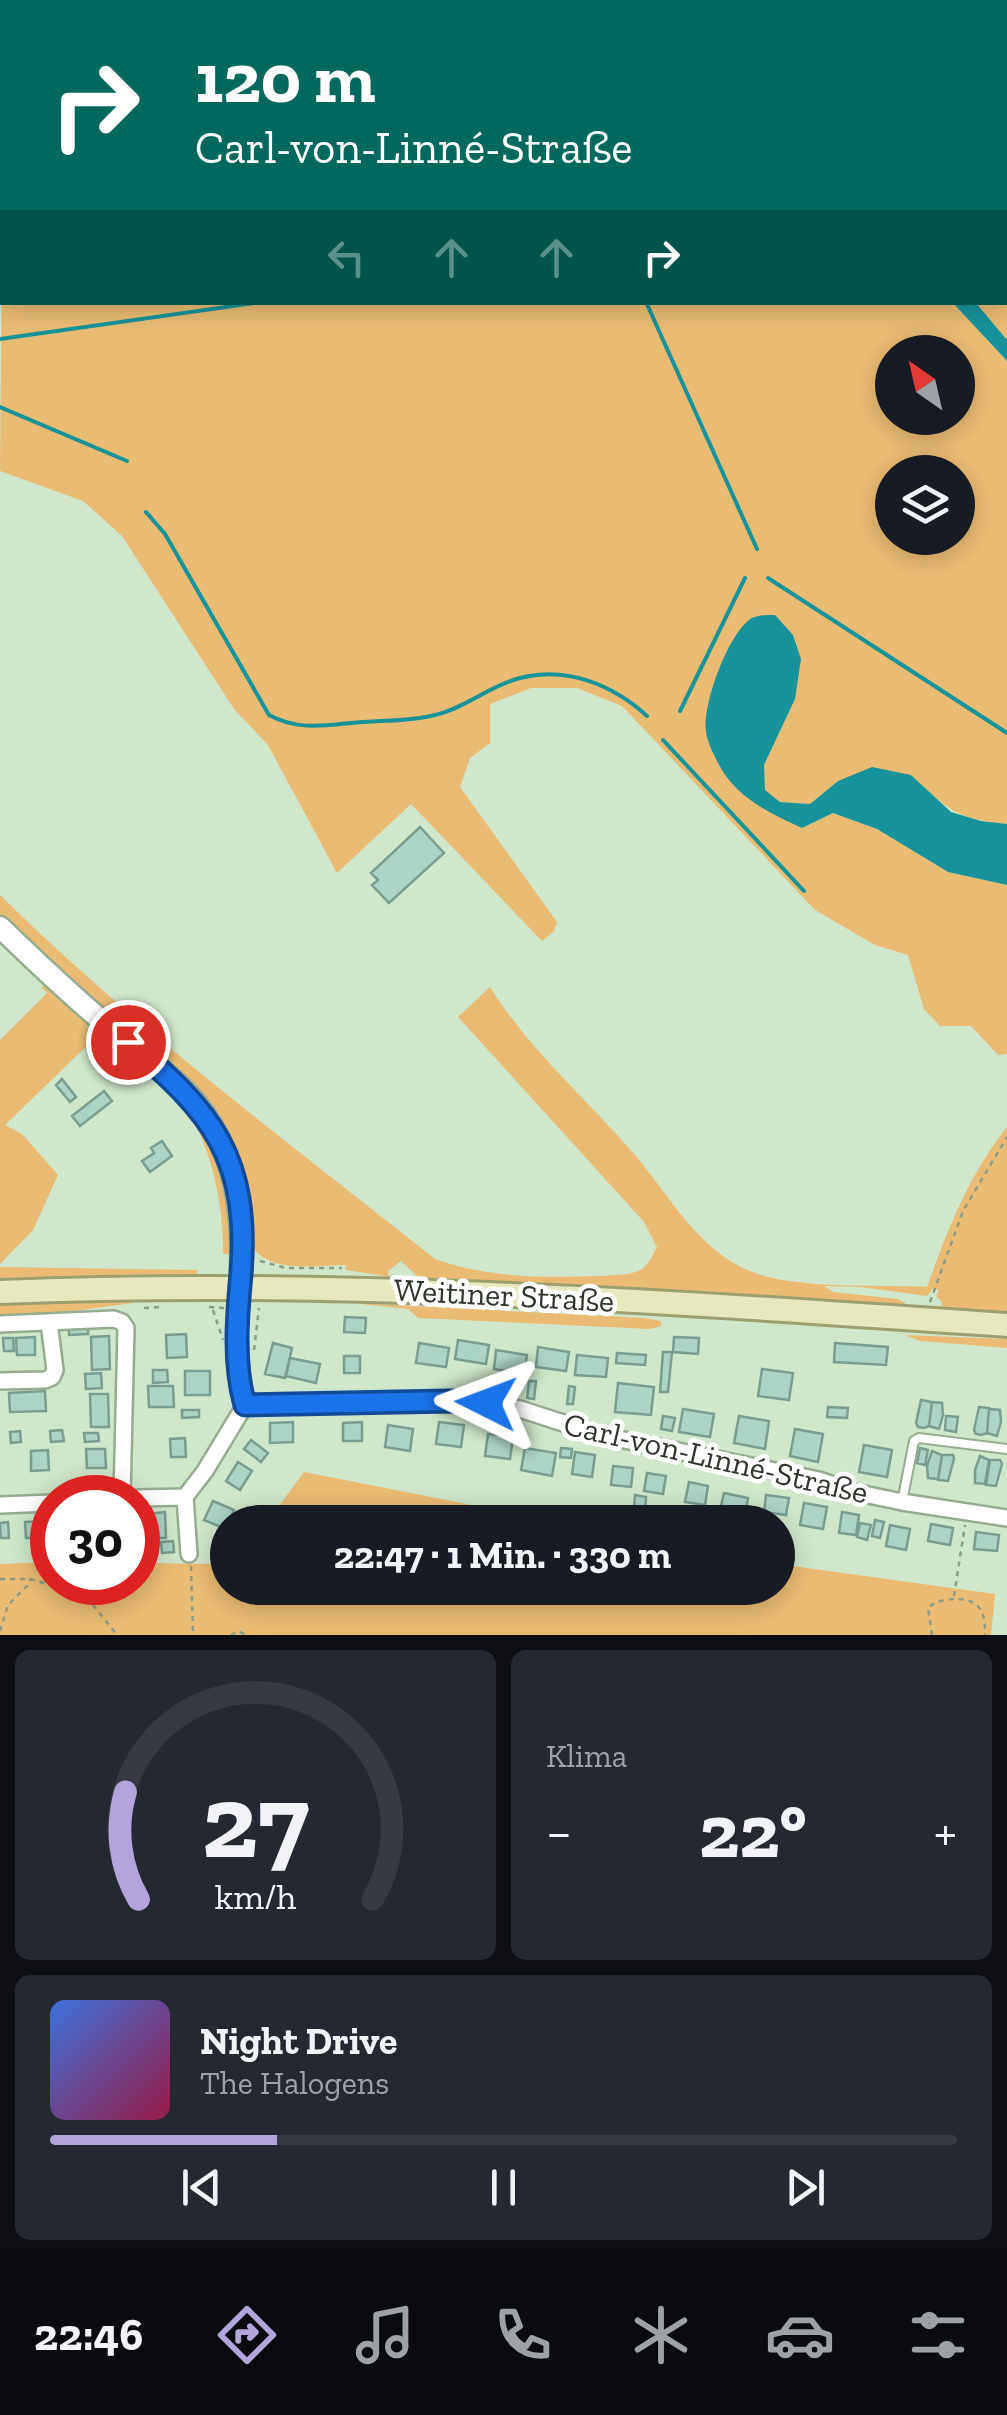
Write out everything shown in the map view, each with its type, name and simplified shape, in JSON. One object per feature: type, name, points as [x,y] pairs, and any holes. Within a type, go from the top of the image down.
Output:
[{"type":"main road","points":[[0,928],[185,1091],[211,1124],[235,1183],[242,1254],[240,1286]]},
{"type":"main road","name":"Weitiner Straße","points":[[0,1292],[240,1286],[430,1290],[929,1311],[1007,1326]]},
{"type":"street","points":[[190,1554],[185,1497],[245,1405],[238,1374],[240,1286]]},
{"type":"street","points":[[0,1324],[114,1319],[122,1322],[126,1328],[123,1475]]},
{"type":"street","points":[[0,1382],[52,1377],[49,1322]]},
{"type":"street","name":"Carl-von-Linné-Straße","points":[[245,1405],[486,1403],[520,1409],[600,1435],[820,1480],[854,1492],[1007,1518]]},
{"type":"street","points":[[160,1498],[185,1497]]},
{"type":"street","points":[[0,1505],[30,1504]]},
{"type":"lane","points":[[902,1502],[914,1441],[920,1438],[1007,1449]]},
{"type":"path","points":[[929,1311],[963,1211],[1007,1137]]},
{"type":"path","points":[[267,1263],[286,1268],[342,1268]]},
{"type":"path","points":[[954,1599],[964,1527]]},
{"type":"path","points":[[190,1554],[192,1635]]},
{"type":"path","points":[[0,1579],[30,1579],[8,1605],[0,1632]]},
{"type":"path","points":[[932,1635],[928,1608],[938,1601],[954,1599],[978,1606],[985,1635]]},
{"type":"path","points":[[93,1605],[118,1635]]},
{"type":"path","points":[[231,1635],[238,1631],[246,1635]]},
{"type":"shaded area","points":[[1,305],[955,305],[1007,361],[1007,824],[953,810],[911,775],[838,781],[810,804],[780,802],[766,791],[802,828],[833,813],[877,829],[948,872],[1007,885],[1007,1054],[998,1055],[971,1026],[940,1026],[924,1009],[908,955],[875,945],[815,910],[622,706],[577,688],[531,688],[490,704],[490,743],[470,758],[460,787],[557,922],[554,931],[542,941],[411,804],[337,873],[268,745],[234,709],[122,536],[83,501],[0,471]],"holes":[[[795,699],[764,765],[764,790],[705,730]]]},
{"type":"shaded area","points":[[978,305],[1007,305],[1007,340]]},
{"type":"shaded area","points":[[0,895],[158,1038],[435,1259],[475,1270],[537,1277],[624,1275],[644,1267],[657,1247],[644,1222],[458,1017],[490,987],[522,1032],[635,1155],[708,1244],[758,1274],[830,1285],[927,1287],[970,1184],[1007,1127],[1007,1317],[944,1313],[936,1296],[939,1290],[933,1288],[927,1296],[824,1286],[833,1292],[898,1299],[905,1303],[904,1308],[419,1278],[401,1261],[388,1271],[389,1277],[346,1270],[345,1265],[294,1266],[270,1261],[252,1246],[238,1165],[112,1021],[0,918]]},
{"type":"shaded area","points":[[50,984],[137,1060],[135,1065],[98,1035],[5,1125],[22,1134],[58,1175],[33,1230],[0,1264],[0,1040],[47,993],[41,987]]},
{"type":"shaded area","points":[[198,1118],[224,1184],[229,1254],[223,1254],[219,1203],[207,1151],[193,1120]]},
{"type":"shaded area","points":[[0,1267],[197,1270],[197,1276],[0,1283]]},
{"type":"shaded area","points":[[89,1296],[133,1303],[74,1311],[63,1317],[0,1320],[0,1299]]},
{"type":"shaded area","points":[[352,1303],[645,1318],[661,1321],[661,1326],[650,1329],[418,1318],[408,1309]]},
{"type":"shaded area","points":[[904,1335],[1007,1339],[1007,1348],[921,1341]]},
{"type":"shaded area","points":[[304,1472],[472,1505],[280,1505]]},
{"type":"shaded area","points":[[30,1563],[30,1605],[160,1605],[160,1563],[210,1564],[210,1605],[795,1605],[795,1566],[995,1594],[991,1635],[0,1635],[0,1564]]},
{"type":"water","points":[[955,305],[978,305],[1007,340],[1007,361]]},
{"type":"water","points":[[775,615],[793,635],[801,659],[795,699],[764,765],[765,790],[780,802],[810,804],[838,781],[872,767],[911,775],[951,812],[1007,824],[1007,885],[948,872],[877,829],[833,813],[802,828],[765,809],[733,784],[708,739],[708,705],[734,638],[754,617]]},
{"type":"building","points":[[420,827],[444,853],[389,903],[372,885],[378,880],[371,873]]},
{"type":"building","points":[[62,1079],[76,1097],[70,1102],[56,1085]]},
{"type":"building","points":[[104,1091],[112,1101],[80,1126],[72,1116]]},
{"type":"building","points":[[162,1141],[172,1156],[150,1172],[142,1161]]},
{"type":"building","points":[[345,1317],[366,1318],[365,1333],[344,1332]]},
{"type":"building","points":[[69,1328],[88,1328],[88,1334],[69,1335]]},
{"type":"building","points":[[186,1334],[187,1357],[167,1358],[166,1335]]},
{"type":"building","points":[[109,1336],[110,1369],[92,1370],[91,1337]]},
{"type":"building","points":[[35,1337],[35,1355],[17,1355],[16,1338]]},
{"type":"building","points":[[674,1337],[699,1338],[698,1354],[673,1352]]},
{"type":"building","points":[[3,1338],[13,1338],[14,1351],[4,1351]]},
{"type":"building","points":[[458,1340],[489,1345],[486,1364],[455,1359]]},
{"type":"building","points":[[273,1343],[292,1348],[285,1378],[265,1374]]},
{"type":"building","points":[[419,1343],[449,1348],[446,1367],[416,1363]]},
{"type":"building","points":[[835,1343],[888,1347],[886,1365],[834,1362]]},
{"type":"building","points":[[538,1347],[569,1352],[566,1371],[536,1367]]},
{"type":"building","points":[[496,1350],[527,1355],[524,1374],[494,1369]]},
{"type":"building","points":[[663,1352],[672,1352],[668,1392],[660,1392]]},
{"type":"building","points":[[617,1353],[646,1355],[645,1365],[616,1363]]},
{"type":"building","points":[[577,1355],[608,1358],[606,1377],[575,1375]]},
{"type":"building","points":[[344,1356],[360,1356],[360,1373],[344,1373]]},
{"type":"building","points":[[290,1358],[320,1364],[316,1383],[286,1376]]},
{"type":"building","points":[[762,1369],[793,1373],[789,1400],[758,1396]]},
{"type":"building","points":[[153,1370],[167,1370],[168,1382],[153,1383]]},
{"type":"building","points":[[185,1371],[210,1371],[210,1395],[185,1395]]},
{"type":"building","points":[[101,1373],[102,1388],[86,1389],[85,1374]]},
{"type":"building","points":[[529,1381],[536,1381],[534,1399],[527,1398]]},
{"type":"building","points":[[618,1383],[654,1387],[651,1415],[615,1412]]},
{"type":"building","points":[[148,1386],[173,1386],[174,1407],[149,1407]]},
{"type":"building","points":[[569,1386],[575,1387],[573,1404],[567,1404]]},
{"type":"building","points":[[45,1391],[46,1411],[10,1412],[9,1393]]},
{"type":"building","points":[[90,1394],[108,1394],[109,1427],[91,1427]]},
{"type":"building","points":[[921,1400],[932,1402],[929,1426],[924,1428],[916,1423]]},
{"type":"building","points":[[932,1402],[942,1403],[939,1429],[929,1426]]},
{"type":"building","points":[[828,1407],[848,1408],[847,1418],[827,1417]]},
{"type":"building","points":[[979,1407],[989,1408],[987,1433],[981,1435],[974,1430]]},
{"type":"building","points":[[683,1409],[714,1414],[710,1437],[679,1432]]},
{"type":"building","points":[[989,1409],[1000,1410],[997,1436],[987,1433]]},
{"type":"building","points":[[182,1410],[199,1410],[199,1417],[182,1418]]},
{"type":"building","points":[[663,1416],[675,1418],[672,1431],[661,1429]]},
{"type":"building","points":[[739,1416],[769,1421],[765,1449],[734,1443]]},
{"type":"building","points":[[946,1416],[958,1417],[956,1432],[945,1430]]},
{"type":"building","points":[[293,1422],[293,1442],[270,1443],[270,1423]]},
{"type":"building","points":[[362,1422],[362,1441],[343,1441],[343,1423]]},
{"type":"building","points":[[439,1422],[464,1425],[461,1447],[436,1444]]},
{"type":"building","points":[[388,1425],[413,1429],[410,1451],[385,1447]]},
{"type":"building","points":[[795,1429],[823,1434],[818,1462],[790,1456]]},
{"type":"building","points":[[62,1430],[64,1441],[51,1442],[50,1431]]},
{"type":"building","points":[[20,1431],[21,1442],[11,1443],[10,1432]]},
{"type":"building","points":[[84,1433],[98,1433],[99,1441],[85,1442]]},
{"type":"building","points":[[488,1434],[513,1437],[510,1459],[485,1456]]},
{"type":"building","points":[[185,1438],[186,1457],[171,1457],[170,1439]]},
{"type":"building","points":[[251,1440],[268,1453],[261,1462],[244,1449]]},
{"type":"building","points":[[864,1445],[892,1450],[887,1477],[859,1472]]},
{"type":"building","points":[[525,1448],[556,1453],[552,1476],[521,1470]]},
{"type":"building","points":[[561,1448],[572,1449],[571,1458],[560,1457]]},
{"type":"building","points":[[920,1448],[928,1450],[925,1465],[917,1463]]},
{"type":"building","points":[[86,1449],[105,1449],[106,1468],[87,1468]]},
{"type":"building","points":[[48,1450],[49,1470],[31,1471],[31,1451]]},
{"type":"building","points":[[932,1451],[942,1455],[938,1479],[928,1478]]},
{"type":"building","points":[[575,1452],[595,1455],[592,1477],[572,1474]]},
{"type":"building","points":[[942,1455],[953,1455],[954,1459],[948,1481],[938,1480]]},
{"type":"building","points":[[980,1456],[989,1460],[985,1484],[975,1483]]},
{"type":"building","points":[[990,1460],[1000,1460],[1002,1464],[996,1486],[986,1485]]},
{"type":"building","points":[[238,1462],[252,1471],[240,1490],[226,1481]]},
{"type":"building","points":[[613,1466],[633,1468],[631,1487],[611,1485]]},
{"type":"building","points":[[647,1473],[666,1476],[663,1494],[644,1491]]},
{"type":"building","points":[[689,1482],[708,1486],[705,1505],[685,1502]]},
{"type":"building","points":[[724,1493],[748,1498],[747,1505],[721,1505]]},
{"type":"building","points":[[635,1495],[646,1497],[645,1505],[634,1505]]},
{"type":"building","points":[[766,1495],[789,1498],[788,1505],[765,1505]]},
{"type":"building","points":[[804,1503],[827,1507],[823,1529],[800,1525]]},
{"type":"building","points":[[165,1512],[166,1538],[160,1538],[160,1513]]},
{"type":"building","points":[[842,1512],[859,1515],[856,1535],[839,1533]]},
{"type":"building","points":[[875,1520],[884,1522],[880,1538],[872,1536]]},
{"type":"building","points":[[8,1522],[9,1538],[1,1538],[0,1523]]},
{"type":"building","points":[[25,1522],[30,1522],[30,1538],[26,1538]]},
{"type":"building","points":[[860,1523],[871,1525],[867,1540],[857,1537]]},
{"type":"building","points":[[931,1524],[953,1528],[950,1545],[928,1541]]},
{"type":"building","points":[[890,1525],[910,1529],[906,1550],[886,1546]]},
{"type":"building","points":[[976,1532],[999,1535],[997,1551],[974,1549]]},
{"type":"building","points":[[173,1541],[174,1552],[162,1553],[161,1542]]},
{"type":"waterway","points":[[0,339],[241,305]]},
{"type":"waterway","points":[[647,305],[757,549]]},
{"type":"waterway","points":[[0,407],[127,461]]},
{"type":"waterway","points":[[146,512],[165,534],[269,715],[279,720],[319,726],[425,717],[446,712],[509,681],[538,675],[572,677],[604,687],[647,716]]},
{"type":"waterway","points":[[680,711],[745,578]]},
{"type":"waterway","points":[[768,578],[1007,733]]},
{"type":"waterway","points":[[663,740],[804,891]]},
{"type":"route","points":[[128,1042],[199,1106],[229,1162],[241,1230],[238,1374],[245,1405],[486,1403]]}]
